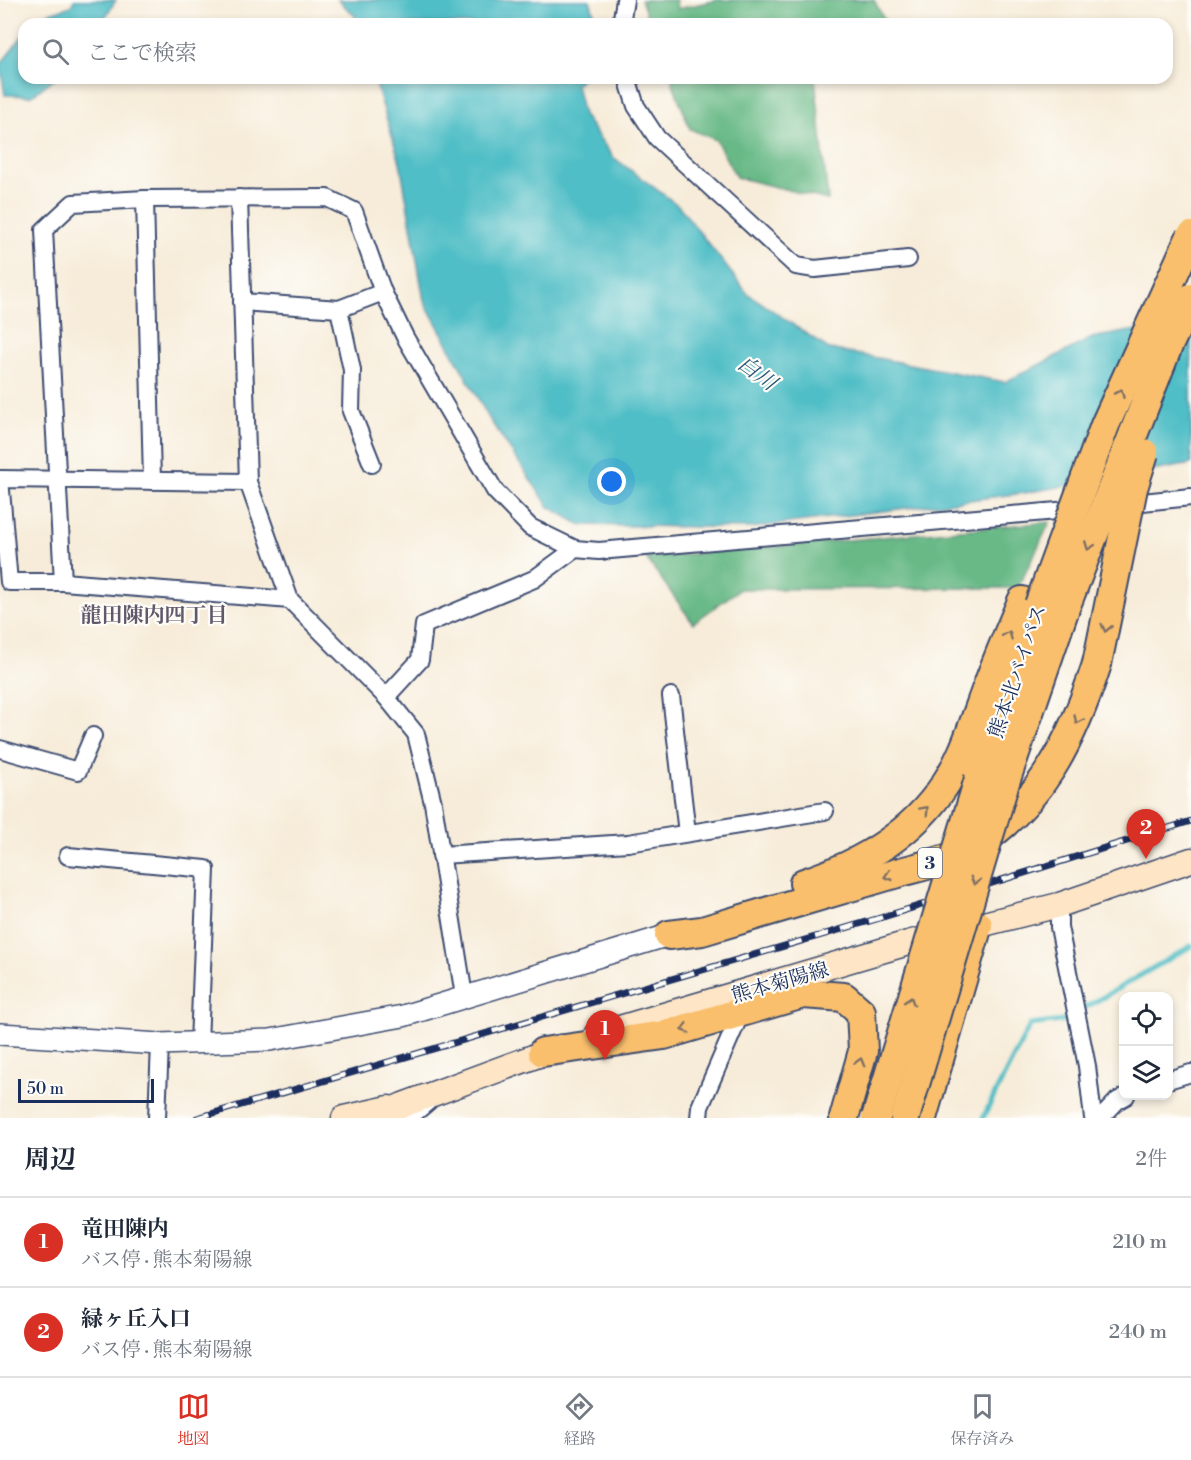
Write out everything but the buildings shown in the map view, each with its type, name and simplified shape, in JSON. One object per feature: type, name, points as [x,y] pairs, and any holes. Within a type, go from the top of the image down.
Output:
[{"type":"highway","name":"熊本北バイパス","points":[[905,1118],[992,782],[1042,605],[1105,425],[1191,236]]},
{"type":"highway","name":"熊本北バイパス","points":[[1042,605],[1191,298]]},
{"type":"highway","name":"3","points":[[669,935],[702,932],[970,850],[1024,804],[1045,780],[1065,748],[1081,713],[1097,664],[1133,488],[1158,406],[1168,346]]},
{"type":"highway","name":"3","points":[[669,935],[691,919],[810,881],[848,866],[901,834],[943,788],[955,769],[1042,605]]},
{"type":"highway","name":"熊本北バイパス","points":[[876,1118],[992,782]]},
{"type":"highway","points":[[922,1118],[978,925]]},
{"type":"highway","points":[[543,1052],[664,1035],[745,1002],[803,994],[844,997],[861,1012],[863,1051],[844,1118]]},
{"type":"main road","name":"熊本菊陽線","points":[[745,1002],[908,943],[1059,905],[1191,860]]},
{"type":"main road","points":[[375,1118],[406,1111],[441,1090],[543,1052]]},
{"type":"main road","points":[[344,1118],[406,1111]]},
{"type":"street","points":[[622,18],[625,0]]},
{"type":"street","points":[[629,84],[636,106],[657,138],[796,266],[815,269],[908,259]]},
{"type":"street","points":[[239,198],[248,482],[290,600],[386,697],[416,734],[433,803],[464,996]]},
{"type":"street","points":[[63,582],[44,230],[73,203],[145,199],[327,198],[354,211],[383,292],[410,346],[495,491],[530,527],[575,549],[599,551],[900,526],[1191,496]]},
{"type":"street","points":[[145,199],[152,481]]},
{"type":"street","points":[[242,302],[339,309],[383,292]]},
{"type":"street","points":[[339,309],[351,370],[351,411],[372,464]]},
{"type":"street","points":[[248,482],[0,479],[9,582],[63,582],[290,600]]},
{"type":"street","points":[[386,697],[420,660],[424,625],[534,579],[575,549]]},
{"type":"street","points":[[670,696],[687,834]]},
{"type":"street","points":[[0,749],[78,771],[93,736]]},
{"type":"street","points":[[441,855],[628,843],[825,811]]},
{"type":"street","points":[[68,856],[206,869],[200,1044]]},
{"type":"street","points":[[1059,905],[1059,927],[1087,1066],[1093,1118]]},
{"type":"street","points":[[0,1034],[160,1044],[270,1040],[404,1016],[669,935]]},
{"type":"street","points":[[699,1118],[700,1107],[745,1002]]},
{"type":"street","points":[[157,1118],[160,1044]]},
{"type":"street","points":[[1173,1078],[1191,1073]]},
{"type":"street","points":[[1101,1118],[1119,1100]]},
{"type":"green space","points":[[641,0],[676,0],[677,9],[717,0],[874,0],[883,18],[648,18]]},
{"type":"green space","points":[[673,84],[816,84],[828,200],[736,177],[716,140],[690,129]]},
{"type":"green space","points":[[1050,522],[1018,588],[740,589],[693,623],[646,558]]},
{"type":"water","points":[[74,0],[116,0],[105,18],[37,18],[71,6]]},
{"type":"water","points":[[338,0],[590,0],[595,18],[356,18]]},
{"type":"water","points":[[18,42],[18,84],[47,84],[31,96],[5,95],[0,65]]},
{"type":"water","name":"白川","points":[[376,84],[577,84],[583,115],[613,157],[679,206],[747,293],[829,349],[1005,382],[1092,338],[1191,320],[1191,464],[1024,493],[750,528],[581,525],[549,507],[490,420],[424,301],[400,162]]},
{"type":"waterway","points":[[983,1118],[1030,1025],[1062,1021],[1191,946]]},
{"type":"railway","points":[[197,1118],[880,918],[1191,821]]},
{"type":"place","name":"緑ヶ丘入口","points":[[1146,859]]},
{"type":"place","name":"竜田陳内","points":[[605,1060]]},
{"type":"district","name":"龍田陳内四丁目","points":[[154,615]]}]
